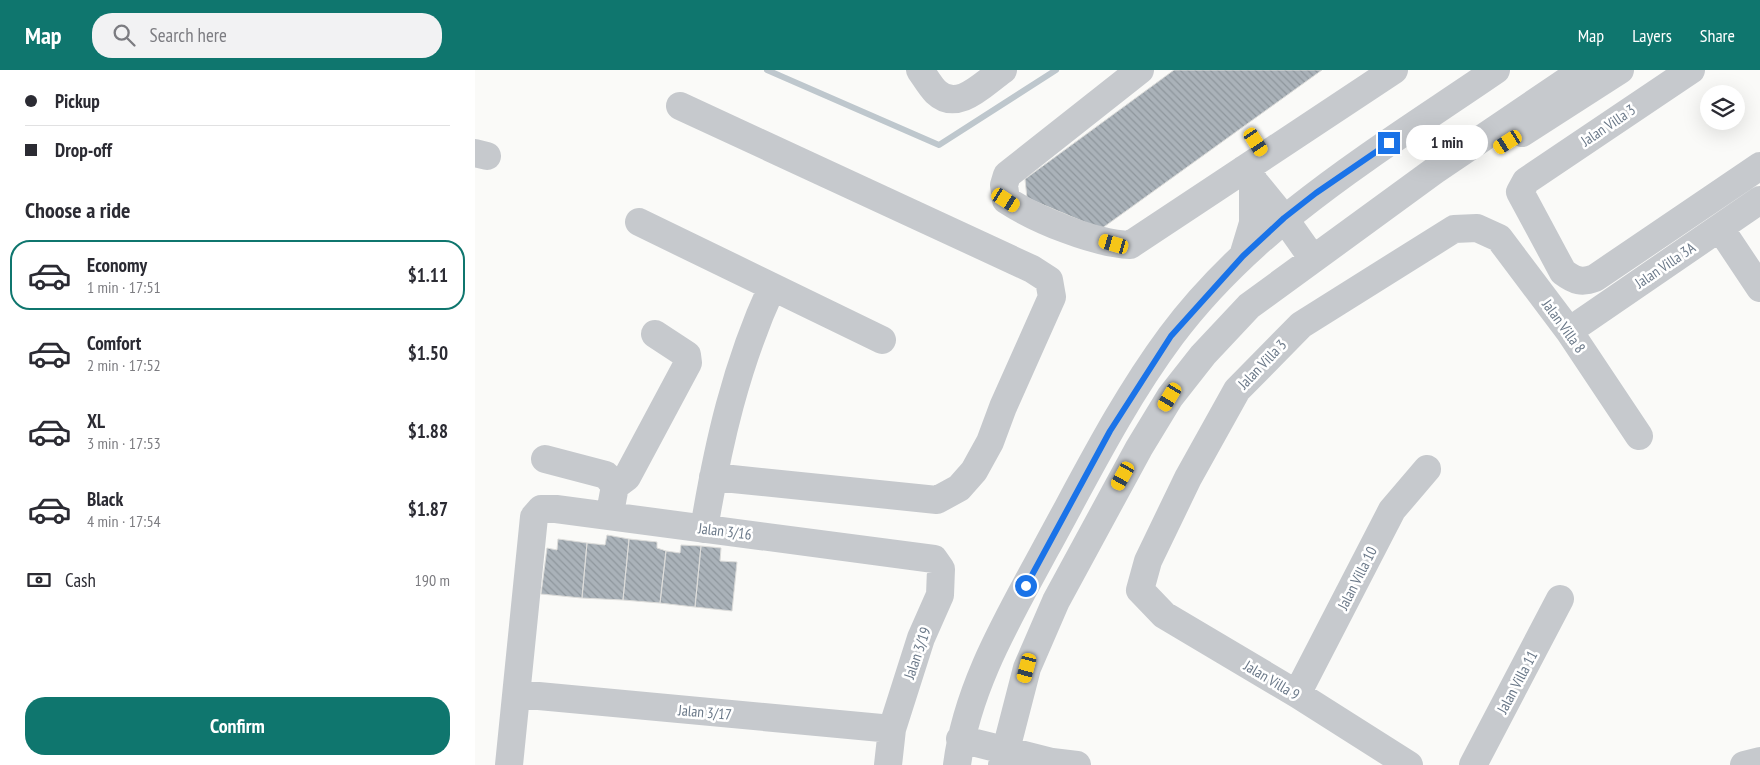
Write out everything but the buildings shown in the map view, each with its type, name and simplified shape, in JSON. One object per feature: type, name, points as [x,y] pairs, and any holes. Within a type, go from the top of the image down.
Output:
[{"type":"street","points":[[920,70],[937,93],[949,100],[961,100],[1003,70]]},
{"type":"street","points":[[1140,70],[1007,175],[1004,185],[1006,200],[1023,210],[1093,238],[1114,244],[1130,245],[1247,171],[1394,70]]},
{"type":"street","points":[[1060,764],[958,752],[988,655],[1110,431],[1171,336],[1243,256],[1284,218],[1316,193],[1497,70]]},
{"type":"street","points":[[1004,757],[1027,668],[1056,601],[1139,448],[1170,397],[1203,355],[1249,306],[1434,171],[1583,70]]},
{"type":"street","points":[[1434,171],[1462,170],[1620,70]]},
{"type":"street","name":"Jalan Villa 3","points":[[1691,70],[1526,181],[1520,192],[1563,272],[1573,279],[1584,282],[1595,278],[1760,166]]},
{"type":"street","points":[[680,106],[1032,269],[1049,280],[1051,297],[989,442],[974,471],[959,488],[937,500],[713,477]]},
{"type":"street","points":[[1247,171],[1283,192],[1316,193]]},
{"type":"street","points":[[1247,171],[1313,259]]},
{"type":"street","points":[[1243,256],[1253,223],[1247,171]]},
{"type":"street","name":"Jalan Villa 3A","points":[[1569,331],[1760,200]]},
{"type":"street","points":[[639,222],[883,340]]},
{"type":"street","name":"Jalan Villa 3","points":[[1140,590],[1148,561],[1183,487],[1237,390],[1301,324],[1454,229],[1477,228]]},
{"type":"street","name":"Jalan Villa 8","points":[[1477,228],[1499,238],[1569,331],[1639,436]]},
{"type":"street","points":[[1719,228],[1760,288]]},
{"type":"street","points":[[704,528],[713,477],[740,366],[752,331],[772,287]]},
{"type":"street","points":[[610,516],[615,486],[627,477],[688,363],[687,355],[655,334]]},
{"type":"street","points":[[545,459],[606,475],[615,486]]},
{"type":"street","name":"Jalan Villa 10","points":[[1297,694],[1392,510],[1427,469]]},
{"type":"street","name":"Jalan 3/16","points":[[517,694],[534,517],[541,509],[556,509],[919,555]]},
{"type":"street","name":"Jalan 3/19","points":[[887,765],[892,729],[921,638],[941,589],[941,569],[934,559],[919,555]]},
{"type":"street","name":"Jalan Villa 9","points":[[1140,590],[1164,616],[1297,694],[1409,765]]},
{"type":"street","name":"Jalan Villa 11","points":[[1473,765],[1560,599]]},
{"type":"street","points":[[509,765],[517,694]]},
{"type":"street","name":"Jalan 3/17","points":[[517,694],[892,729]]},
{"type":"street","points":[[1744,765],[1760,761]]},
{"type":"waterway","points":[[767,70],[939,145],[1056,70]]},
{"type":"route","points":[[1026,586],[1110,431],[1171,336],[1201,300],[1243,256],[1284,218],[1316,193],[1389,143]]}]
